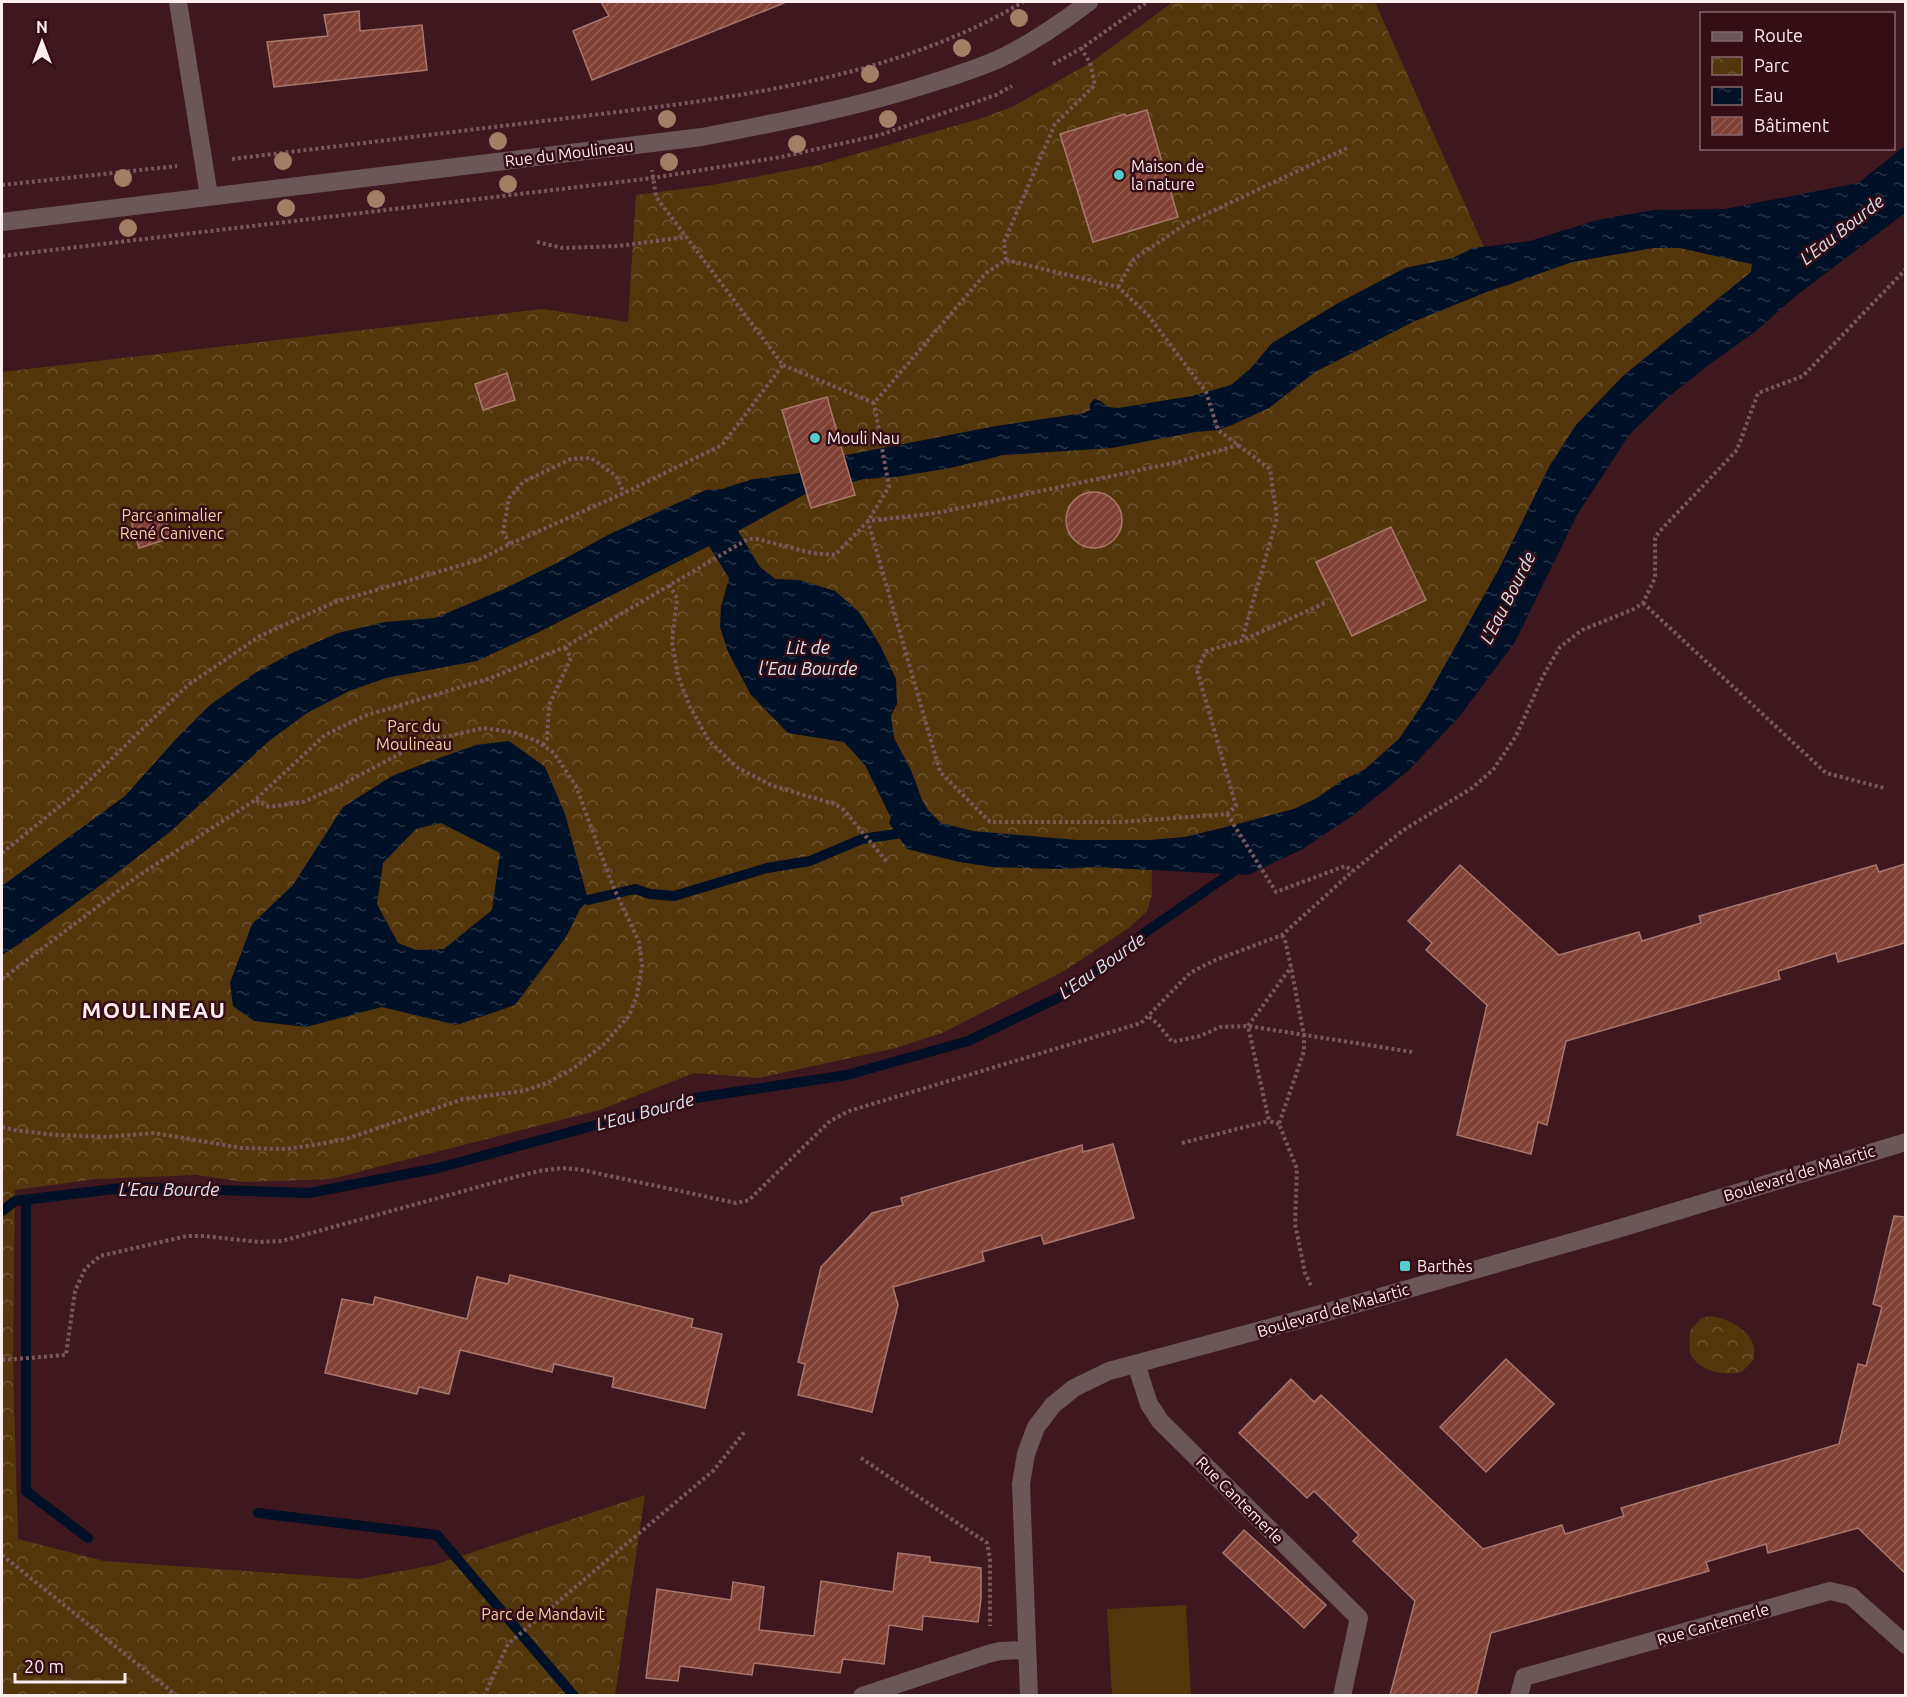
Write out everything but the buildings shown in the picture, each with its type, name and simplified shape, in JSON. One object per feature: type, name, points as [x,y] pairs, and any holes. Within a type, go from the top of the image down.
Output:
[{"type":"street","points":[[178,2],[209,196]]},
{"type":"street","name":"Rue du Moulineau","points":[[2,220],[648,144],[702,137],[796,119],[904,92],[961,74],[1000,58],[1034,40],[1089,2]]},
{"type":"street","name":"Boulevard de Malartic","points":[[1029,1695],[1021,1484],[1026,1454],[1036,1427],[1053,1405],[1074,1388],[1109,1371],[1324,1313],[1614,1230],[1905,1142]]},
{"type":"street","name":"Rue Cantemerle","points":[[1136,1364],[1149,1404],[1160,1421],[1359,1618],[1342,1695]]},
{"type":"street","name":"Rue Cantemerle","points":[[1519,1695],[1524,1677],[1830,1591],[1851,1596],[1905,1645]]},
{"type":"street","points":[[862,1695],[988,1654],[1027,1650]]},
{"type":"path","points":[[2,185],[665,106],[787,86],[903,56],[968,31],[1023,2]]},
{"type":"path","points":[[1006,260],[1004,242],[1055,124],[1095,85],[1090,63],[1062,22]]},
{"type":"path","points":[[648,144],[656,197],[783,365],[874,403]]},
{"type":"path","points":[[1118,287],[1134,259],[1187,223],[1348,147]]},
{"type":"path","points":[[537,242],[563,249],[618,246],[686,237]]},
{"type":"path","points":[[874,403],[986,273],[1006,260],[1118,287],[1148,315],[1206,392],[1218,430],[1270,469],[1277,518],[1241,641]]},
{"type":"path","points":[[4,1360],[66,1355],[75,1292],[85,1269],[100,1256],[187,1236],[259,1242],[282,1240],[500,1180],[562,1168],[582,1170],[736,1203],[749,1200],[830,1120],[849,1111],[1141,1023],[1190,973],[1212,961],[1282,935],[1402,831],[1472,788],[1493,770],[1516,736],[1543,676],[1560,647],[1582,630],[1634,609],[1643,603],[1655,578],[1655,538],[1737,450],[1758,393],[1803,376],[1905,269]]},
{"type":"path","points":[[2,853],[75,794],[189,686],[260,636],[335,602],[479,560],[722,445],[783,365]]},
{"type":"path","points":[[2,979],[138,876],[255,800],[325,735],[364,716],[491,678],[565,647],[715,556],[748,539],[757,539],[812,553],[835,555],[868,521],[889,487],[874,403]]},
{"type":"path","points":[[868,521],[937,513],[1178,462],[1239,446]]},
{"type":"path","points":[[510,544],[503,531],[509,498],[523,482],[571,459],[591,458],[616,476],[624,493]]},
{"type":"path","points":[[868,521],[940,772],[990,822],[1122,822],[1227,814],[1236,806],[1197,670],[1206,651],[1241,641],[1327,602]]},
{"type":"path","points":[[669,585],[677,598],[672,642],[678,676],[690,707],[709,741],[738,768],[773,786],[835,804],[844,810],[886,862]]},
{"type":"path","points":[[1643,603],[1826,773],[1884,788]]},
{"type":"path","points":[[543,745],[547,739],[549,705],[571,658],[565,647]]},
{"type":"path","points":[[2,1127],[14,1130],[107,1137],[154,1133],[242,1148],[286,1149],[346,1139],[464,1099],[523,1091],[547,1083],[574,1068],[604,1044],[629,1016],[638,995],[642,966],[639,942],[612,884],[576,786],[554,753],[537,741],[516,733],[484,728],[422,742],[343,784],[303,802],[269,807],[255,800]]},
{"type":"path","points":[[1227,814],[1276,892],[1346,866],[1353,872]]},
{"type":"path","points":[[1282,935],[1286,940],[1304,1036],[1304,1051],[1279,1124],[1297,1169],[1295,1224],[1305,1273],[1324,1313]]},
{"type":"path","points":[[1269,1121],[1248,1026],[1291,967]]},
{"type":"path","points":[[1149,1017],[1158,1024],[1172,1042],[1200,1036],[1220,1027],[1248,1026],[1412,1052]]},
{"type":"path","points":[[1182,1143],[1269,1121],[1279,1124]]},
{"type":"path","points":[[484,1695],[508,1644],[714,1470],[746,1430]]},
{"type":"path","points":[[861,1458],[987,1543],[990,1557],[991,1613],[988,1654]]},
{"type":"path","points":[[2,1555],[177,1695]]},
{"type":"green space","name":"Parc du Moulineau","points":[[1173,2],[1375,2],[1500,288],[1572,262],[1653,248],[1680,248],[1752,264],[1751,272],[1623,376],[1576,425],[1549,467],[1500,567],[1426,699],[1399,739],[1364,770],[1294,809],[1185,837],[1151,840],[1152,895],[1147,911],[1130,927],[1064,971],[942,1033],[896,1048],[759,1078],[694,1073],[600,1110],[331,1179],[244,1182],[196,1175],[96,1179],[15,1190],[13,1364],[18,1539],[104,1561],[359,1579],[434,1565],[645,1495],[615,1695],[2,1695],[2,372],[543,309],[628,322],[636,195],[712,185],[818,165],[979,119],[1012,107],[1090,63]]},
{"type":"green space","points":[[1712,1316],[1736,1325],[1750,1338],[1754,1347],[1754,1359],[1742,1372],[1721,1373],[1707,1369],[1695,1361],[1691,1355],[1690,1331],[1701,1318]]},
{"type":"green space","points":[[1186,1605],[1191,1695],[1112,1695],[1107,1609]]},
{"type":"water","name":"Lit de l'Eau Bourde","points":[[1905,146],[1905,213],[1666,399],[1629,435],[1577,515],[1515,642],[1459,717],[1409,770],[1355,814],[1301,850],[1248,875],[1093,867],[1060,869],[992,867],[959,862],[907,849],[889,823],[891,818],[865,765],[844,742],[788,733],[751,695],[728,652],[720,627],[721,607],[729,578],[709,546],[477,661],[386,678],[349,691],[307,713],[269,741],[171,831],[109,879],[2,955],[2,886],[125,796],[210,705],[255,673],[294,652],[338,633],[385,622],[435,618],[502,590],[608,535],[706,490],[722,489],[753,479],[801,473],[841,456],[996,426],[1084,413],[1090,410],[1090,404],[1094,399],[1108,407],[1118,408],[1192,396],[1231,385],[1251,368],[1272,343],[1340,302],[1405,268],[1453,258],[1473,248],[1530,241],[1597,220],[1654,210],[1725,209],[1858,183]],"holes":[[[1653,248],[1680,248],[1752,264],[1751,272],[1623,376],[1576,425],[1549,467],[1500,567],[1426,699],[1399,739],[1364,770],[1294,809],[1185,837],[1151,840],[1077,840],[973,831],[941,823],[922,800],[911,770],[894,738],[891,716],[897,704],[896,679],[880,645],[859,612],[835,591],[799,580],[775,579],[760,567],[738,531],[807,493],[864,479],[896,477],[950,468],[1004,455],[1112,448],[1195,432],[1218,430],[1269,408],[1315,372],[1415,321],[1484,293],[1572,262]]]},
{"type":"water","points":[[509,741],[545,767],[565,814],[588,900],[580,909],[566,937],[515,1005],[457,1025],[382,1007],[306,1027],[254,1021],[233,1006],[230,983],[252,924],[293,885],[343,807],[392,776],[476,745]],"holes":[[[441,823],[500,853],[492,910],[444,949],[416,950],[398,943],[377,904],[383,863],[416,829]]]},
{"type":"waterway","points":[[588,900],[635,889],[650,894],[674,896],[767,868],[810,861],[862,839],[909,832]]},
{"type":"waterway","name":"L'Eau Bourde","points":[[2,1211],[15,1201],[130,1187],[309,1193],[438,1168],[695,1098],[847,1075],[968,1041],[1062,996],[1150,929],[1240,867]]},
{"type":"waterway","points":[[26,1200],[26,1491],[88,1538]]},
{"type":"waterway","points":[[258,1513],[437,1535],[574,1696]]},
{"type":"place","name":"Maison de la nature","points":[[1119,175]]},
{"type":"place","name":"Mouli Nau","points":[[815,438]]},
{"type":"place","name":"Barthès","points":[[1405,1266]]},
{"type":"district","name":"MOULINEAU","points":[[154,1010]]},
{"type":"park label","name":"Parc animalier René Canivenc","points":[[172,524]]},
{"type":"park label","name":"Parc de Mandavit","points":[[543,1614]]}]
